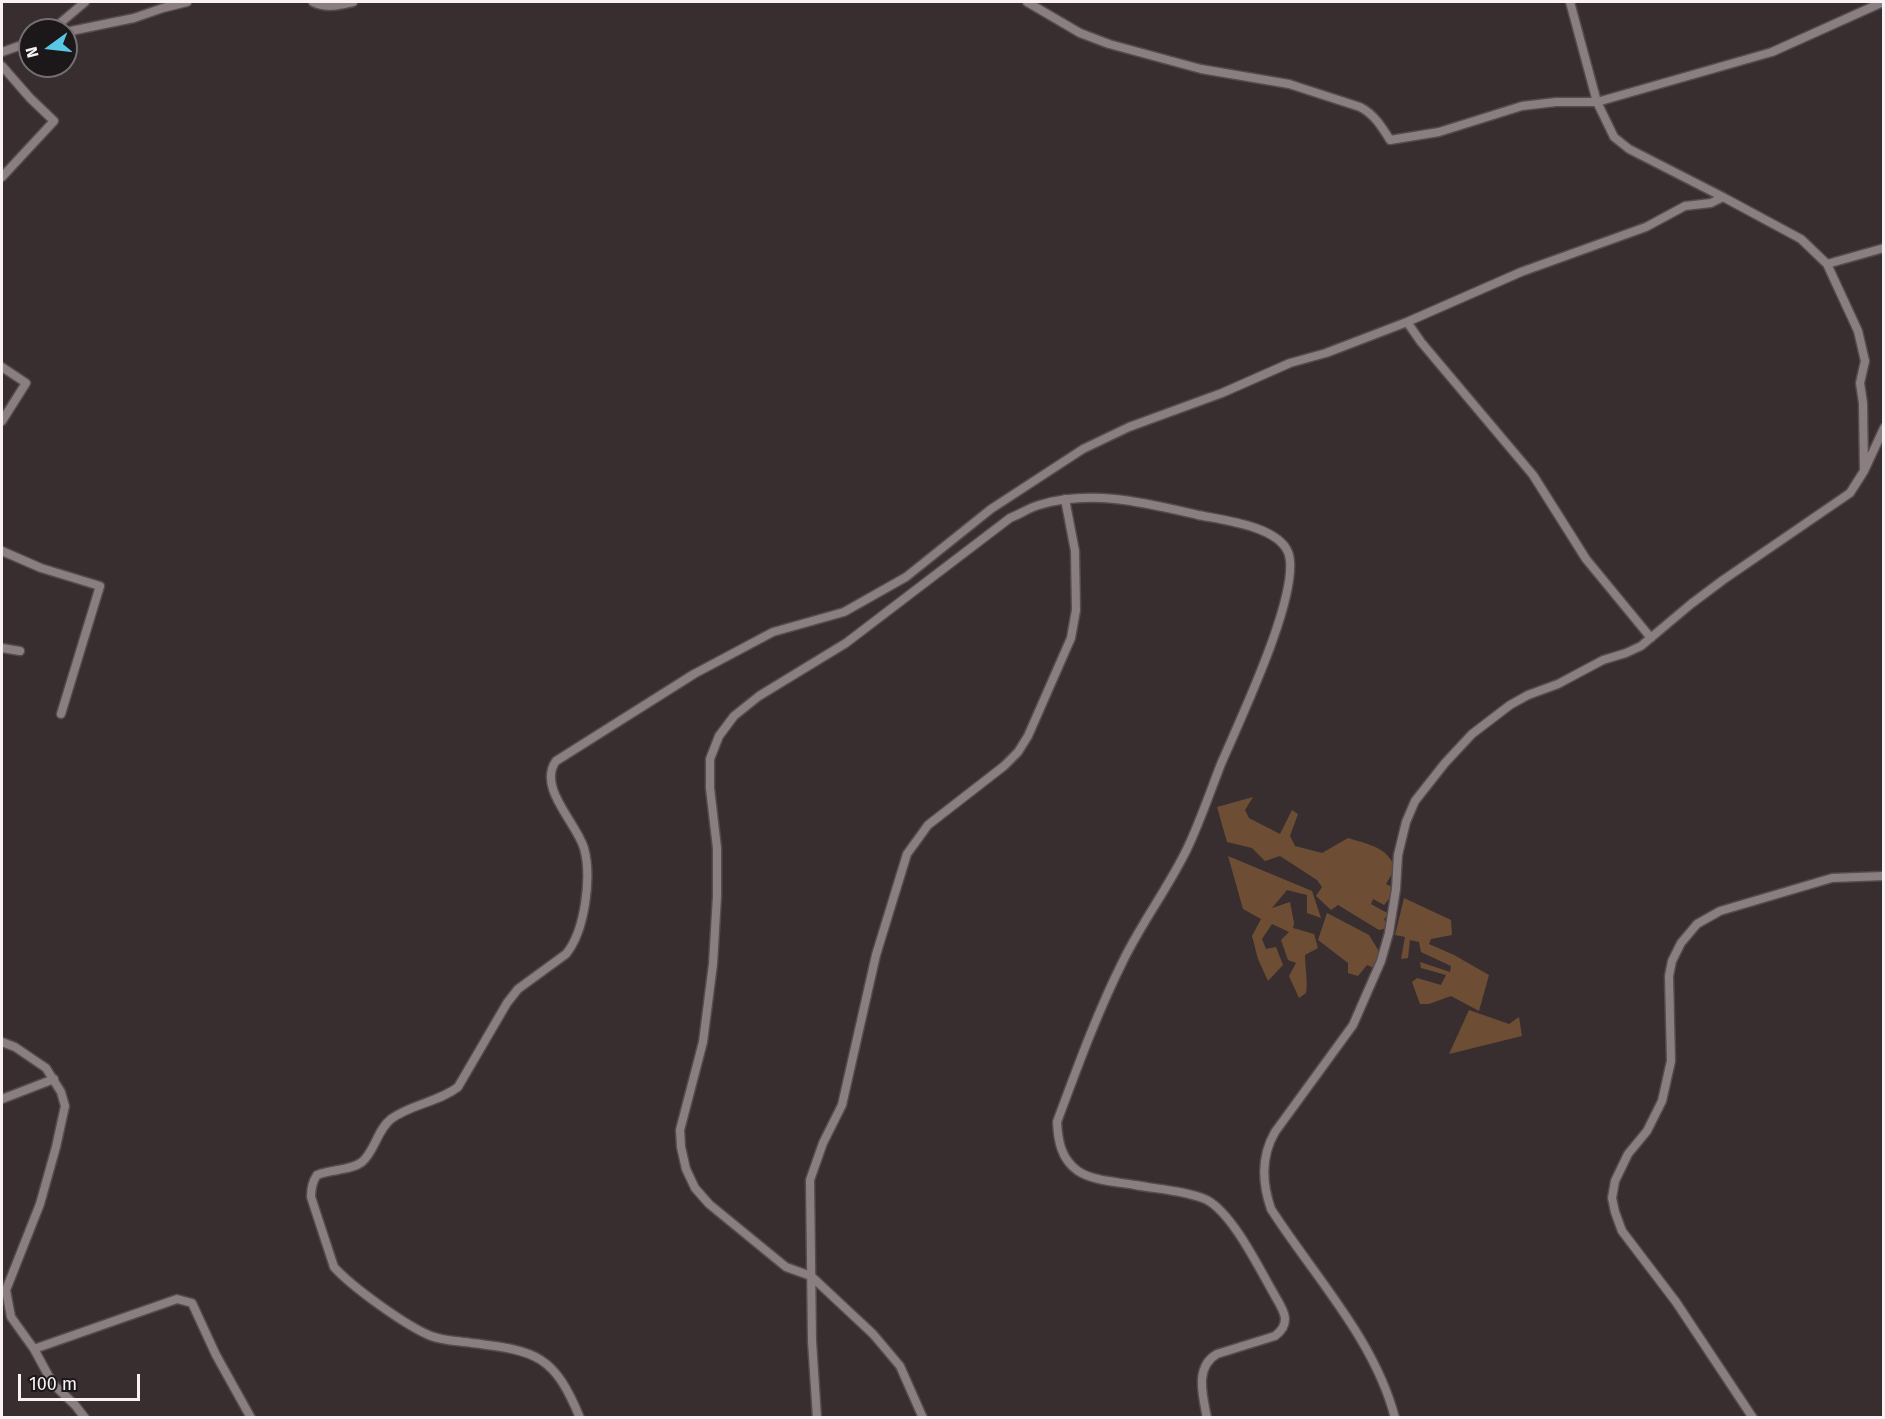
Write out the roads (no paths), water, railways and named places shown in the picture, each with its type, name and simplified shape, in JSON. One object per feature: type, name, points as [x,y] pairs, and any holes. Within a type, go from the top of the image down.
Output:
[{"type":"street","points":[[66,18],[85,2]]},
{"type":"street","points":[[78,30],[134,18],[188,2]]},
{"type":"street","points":[[313,2],[335,6],[353,2]]},
{"type":"street","points":[[1027,2],[1080,33],[1109,44],[1201,69],[1289,84],[1360,107],[1367,110],[1380,124],[1390,140],[1439,132],[1522,106],[1556,102],[1597,102],[1772,52],[1883,2]]},
{"type":"street","points":[[1570,2],[1597,102],[1614,137],[1801,239],[1827,264],[1858,331],[1865,361],[1860,383],[1863,403],[1864,471]]},
{"type":"street","points":[[2,52],[18,46]]},
{"type":"street","points":[[2,69],[54,121],[2,177]]},
{"type":"street","points":[[580,1418],[567,1388],[550,1366],[540,1358],[505,1348],[431,1336],[411,1326],[341,1275],[334,1267],[311,1188],[317,1175],[361,1162],[367,1157],[381,1132],[392,1119],[458,1087],[507,1003],[518,989],[572,946],[582,917],[588,873],[583,845],[552,786],[550,774],[556,761],[694,674],[763,637],[773,632],[844,612],[906,577],[991,509],[1083,448],[1129,427],[1222,393],[1290,363],[1326,353],[1407,322],[1521,272],[1646,227],[1685,206],[1711,203],[1723,196]]},
{"type":"street","points":[[1827,264],[1884,248]]},
{"type":"street","points":[[1407,322],[1421,342],[1533,475],[1587,559],[1651,638]]},
{"type":"street","points":[[2,368],[26,383],[2,421]]},
{"type":"street","points":[[1395,1418],[1378,1370],[1355,1329],[1270,1209],[1264,1184],[1266,1148],[1289,1110],[1353,1025],[1381,961],[1389,933],[1396,889],[1398,855],[1406,822],[1415,801],[1472,734],[1510,705],[1528,695],[1558,684],[1603,660],[1626,653],[1651,638],[1699,598],[1850,493],[1864,471],[1884,428]]},
{"type":"street","points":[[923,1418],[900,1366],[873,1334],[811,1276],[786,1267],[710,1204],[695,1188],[686,1169],[680,1130],[703,1042],[713,964],[717,896],[717,848],[710,788],[710,759],[719,736],[734,716],[759,696],[846,643],[1010,518],[1037,505],[1101,497],[1137,502],[1248,525],[1272,534],[1288,550],[1291,561],[1292,571],[1288,593],[1265,662],[1187,849],[1123,961],[1057,1122],[1060,1147],[1068,1162],[1079,1172],[1094,1177],[1190,1195],[1207,1200],[1222,1212],[1238,1233],[1281,1308],[1286,1323],[1275,1336],[1209,1358],[1201,1390],[1207,1418]]},
{"type":"street","points":[[817,1418],[812,1341],[810,1180],[823,1143],[842,1105],[876,955],[907,854],[928,825],[1004,766],[1018,752],[1028,736],[1071,638],[1076,610],[1075,551],[1065,500]]},
{"type":"street","points":[[2,551],[41,568],[100,586],[61,714]]},
{"type":"street","points":[[2,648],[20,651]]},
{"type":"street","points":[[1753,1418],[1676,1302],[1622,1231],[1612,1198],[1614,1181],[1628,1154],[1647,1131],[1662,1101],[1671,1061],[1669,976],[1672,961],[1681,943],[1697,924],[1720,911],[1832,878],[1884,876]]},
{"type":"street","points":[[2,1042],[15,1047],[46,1068],[61,1092],[65,1106],[40,1204],[4,1289],[11,1317],[34,1349],[53,1384],[85,1418]]},
{"type":"street","points":[[2,1099],[54,1079]]},
{"type":"street","points":[[34,1349],[177,1299],[192,1303],[216,1355],[251,1418]]}]
